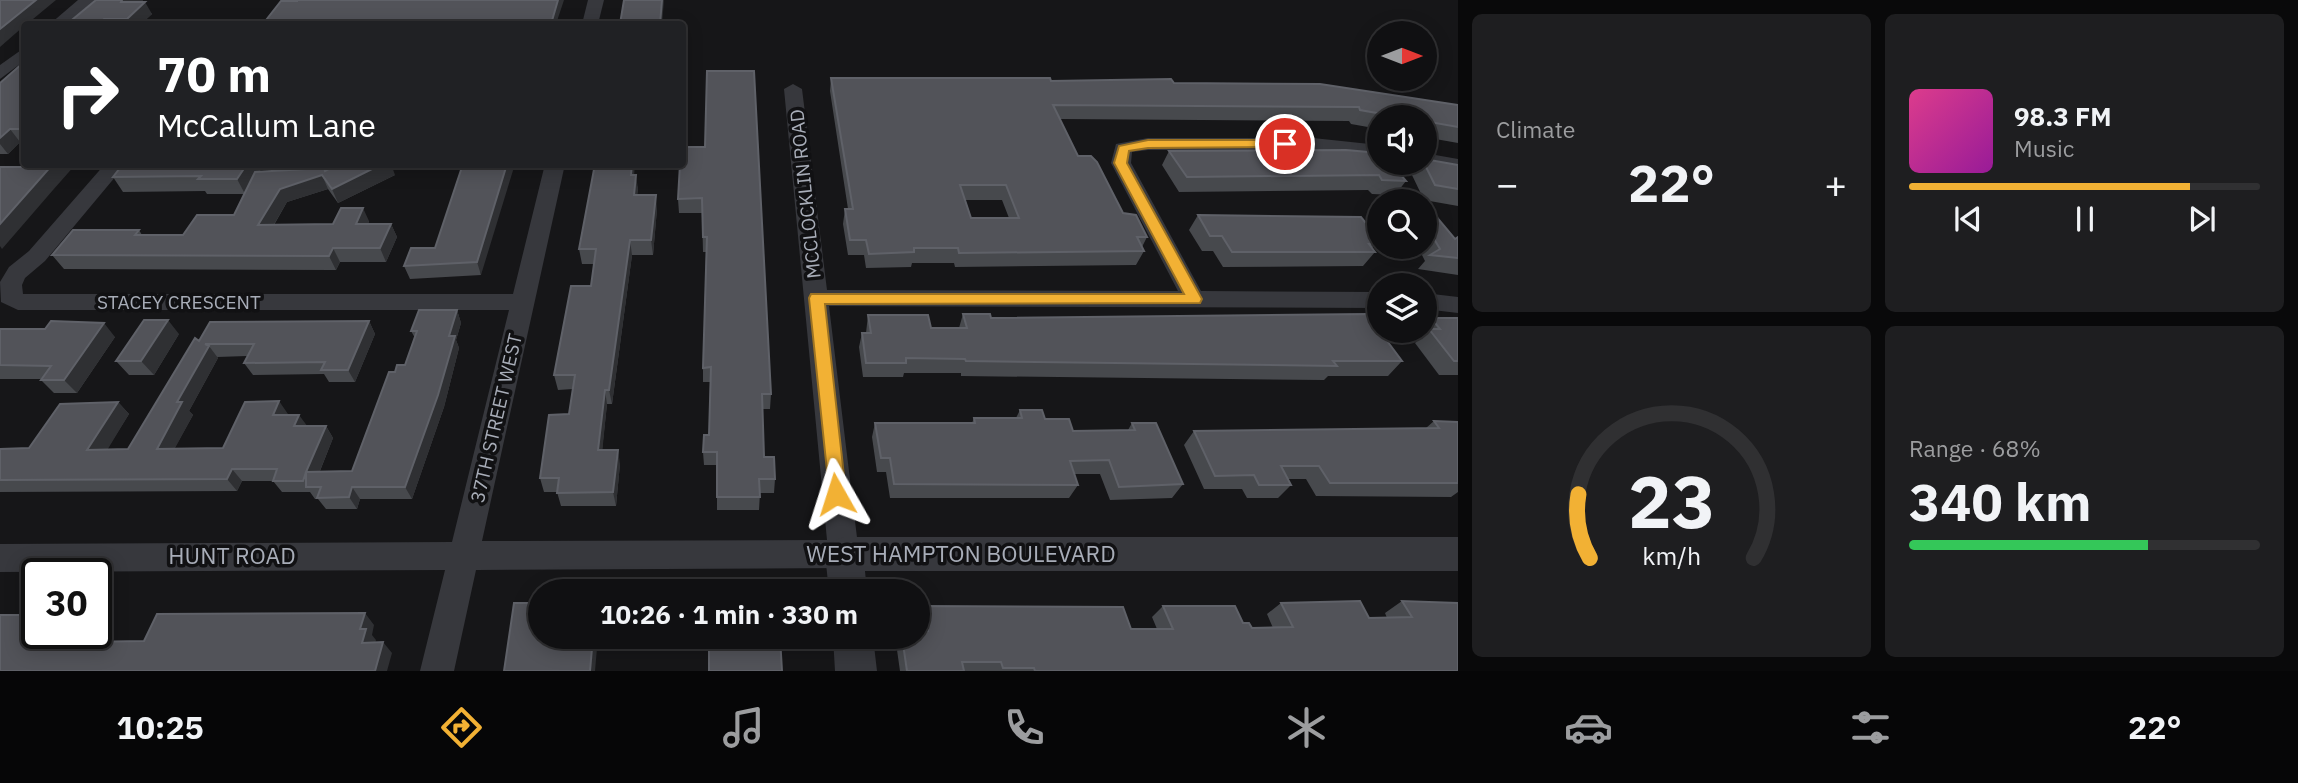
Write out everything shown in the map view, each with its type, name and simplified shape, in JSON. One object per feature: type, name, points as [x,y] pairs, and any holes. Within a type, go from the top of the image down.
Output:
[{"type":"street","points":[[62,21],[87,0]]},
{"type":"street","points":[[591,21],[596,0]]},
{"type":"street","points":[[0,74],[21,56]]},
{"type":"street","name":"MCCLOCKLIN ROAD","points":[[793,89],[847,579]]},
{"type":"street","points":[[1194,299],[1121,163],[1123,148],[1148,144],[1313,144],[1367,149]]},
{"type":"street","points":[[1437,161],[1458,165]]},
{"type":"street","name":"STACEY CRESCENT","points":[[113,168],[37,256],[17,273],[10,285],[9,296],[18,302],[523,302]]},
{"type":"street","name":"37TH STREET WEST","points":[[437,671],[554,168]]},
{"type":"street","points":[[817,298],[1367,300]]},
{"type":"street","points":[[1437,303],[1458,305]]},
{"type":"street","name":"WEST HAMPTON BOULEVARD","points":[[464,555],[1458,554]]},
{"type":"street","name":"HUNT ROAD","points":[[0,558],[464,555]]},
{"type":"street","points":[[854,649],[856,671]]},
{"type":"building","points":[[0,0],[36,0],[0,29]]},
{"type":"building","points":[[96,0],[145,2],[127,19],[71,21]]},
{"type":"building","points":[[558,0],[552,21],[265,21],[281,1]]},
{"type":"building","points":[[624,0],[662,0],[660,21],[620,21]]},
{"type":"building","points":[[21,65],[21,129],[10,129],[0,138],[0,83]]},
{"type":"building","points":[[707,71],[754,71],[771,394],[762,394],[764,457],[774,457],[775,479],[759,479],[760,497],[717,497],[717,452],[703,452],[704,435],[709,435],[711,367],[703,368],[707,237],[703,237],[702,198],[678,199],[680,168],[686,168],[686,147],[705,147]]},
{"type":"building","points":[[831,78],[1050,78],[1051,81],[1171,79],[1174,83],[1320,84],[1458,105],[1458,127],[1437,123],[1437,105],[1367,105],[1367,111],[1360,110],[1359,107],[1053,105],[1078,156],[1091,156],[1097,162],[1123,213],[1136,215],[1147,237],[1137,237],[1144,251],[959,253],[958,248],[914,248],[914,252],[869,254],[866,240],[850,240],[845,209],[853,209]],"holes":[[[960,185],[1006,185],[1019,218],[971,218]]]},
{"type":"building","points":[[1169,151],[1367,152],[1367,175],[1379,175],[1187,177]]},
{"type":"building","points":[[1437,161],[1458,165],[1458,189],[1435,185],[1430,175],[1437,175]]},
{"type":"building","points":[[0,167],[49,168],[0,224]]},
{"type":"building","points":[[120,168],[244,168],[237,179],[198,179],[201,176],[113,177]]},
{"type":"building","points":[[324,168],[325,171],[331,168],[374,168],[332,189],[322,175],[280,189],[258,225],[333,224],[341,208],[363,208],[356,224],[391,224],[380,248],[333,248],[329,256],[52,255],[73,230],[139,230],[135,235],[183,235],[197,215],[234,215],[255,172]]},
{"type":"building","points":[[462,168],[506,168],[477,262],[404,266],[411,248],[435,248]]},
{"type":"building","points":[[594,168],[632,168],[631,175],[636,175],[634,195],[656,195],[651,240],[630,240],[609,390],[605,390],[598,450],[618,450],[613,492],[557,493],[559,478],[540,478],[549,415],[569,414],[575,375],[554,375],[571,286],[591,286],[596,249],[579,249]]},
{"type":"building","points":[[1379,175],[1401,175],[1406,181],[1382,180]]},
{"type":"building","points":[[1198,215],[1361,217],[1367,224],[1367,252],[1232,252],[1222,236],[1210,236]]},
{"type":"building","points":[[1437,218],[1455,239],[1458,237],[1458,258],[1437,256],[1440,249],[1437,244]]},
{"type":"building","points":[[419,310],[457,310],[449,336],[455,336],[438,395],[405,487],[352,487],[349,497],[317,498],[321,487],[306,487],[306,472],[352,471],[389,372],[395,372],[397,365],[405,365],[417,331],[411,331]]},
{"type":"building","points":[[963,314],[990,314],[991,318],[1367,314],[1367,343],[1389,343],[1402,361],[1333,361],[1337,366],[906,358],[906,363],[866,363],[862,333],[871,333],[868,315],[928,315],[931,328],[967,328]]},
{"type":"building","points":[[1437,318],[1458,318],[1458,361],[1454,361],[1437,339],[1437,329],[1440,329]]},
{"type":"building","points":[[144,320],[168,320],[141,361],[116,361]]},
{"type":"building","points":[[51,321],[104,323],[64,380],[41,380],[51,366],[0,365],[0,329],[45,329]]},
{"type":"building","points":[[369,321],[348,370],[321,370],[325,362],[244,363],[254,344],[205,344],[209,346],[177,402],[182,402],[157,449],[223,448],[245,402],[279,401],[273,415],[299,415],[294,426],[326,426],[303,481],[273,481],[277,469],[232,469],[227,479],[0,480],[0,449],[29,448],[60,404],[118,402],[87,450],[128,449],[195,338],[199,341],[210,322]]},
{"type":"building","points":[[1020,410],[1042,410],[1045,419],[1069,419],[1073,431],[1135,430],[1132,423],[1156,423],[1183,484],[1119,487],[1109,460],[1070,461],[1078,485],[894,484],[890,458],[881,458],[875,423],[975,423],[974,418],[1022,418]]},
{"type":"building","points":[[1434,421],[1458,422],[1458,483],[1330,483],[1319,466],[1281,466],[1291,485],[1259,485],[1254,475],[1215,476],[1194,431],[1439,428]]},
{"type":"building","points":[[1360,601],[1369,618],[1412,617],[1402,601],[1458,603],[1458,671],[1035,671],[1034,668],[1003,668],[1001,662],[962,662],[964,671],[907,671],[904,649],[930,649],[930,606],[1123,607],[1131,629],[1173,629],[1163,606],[1235,606],[1243,623],[1249,623],[1252,628],[1293,627],[1281,603]]},
{"type":"building","points":[[514,603],[528,603],[528,649],[592,649],[590,671],[504,671]]},
{"type":"building","points":[[365,613],[360,629],[366,629],[362,643],[383,642],[375,671],[0,671],[0,615],[21,615],[21,649],[112,649],[112,642],[144,641],[157,614]]},
{"type":"building","points":[[709,649],[781,649],[782,671],[709,671]]},
{"type":"route","points":[[836,494],[817,298],[1194,299],[1121,163],[1123,148],[1148,144],[1285,144]]}]
